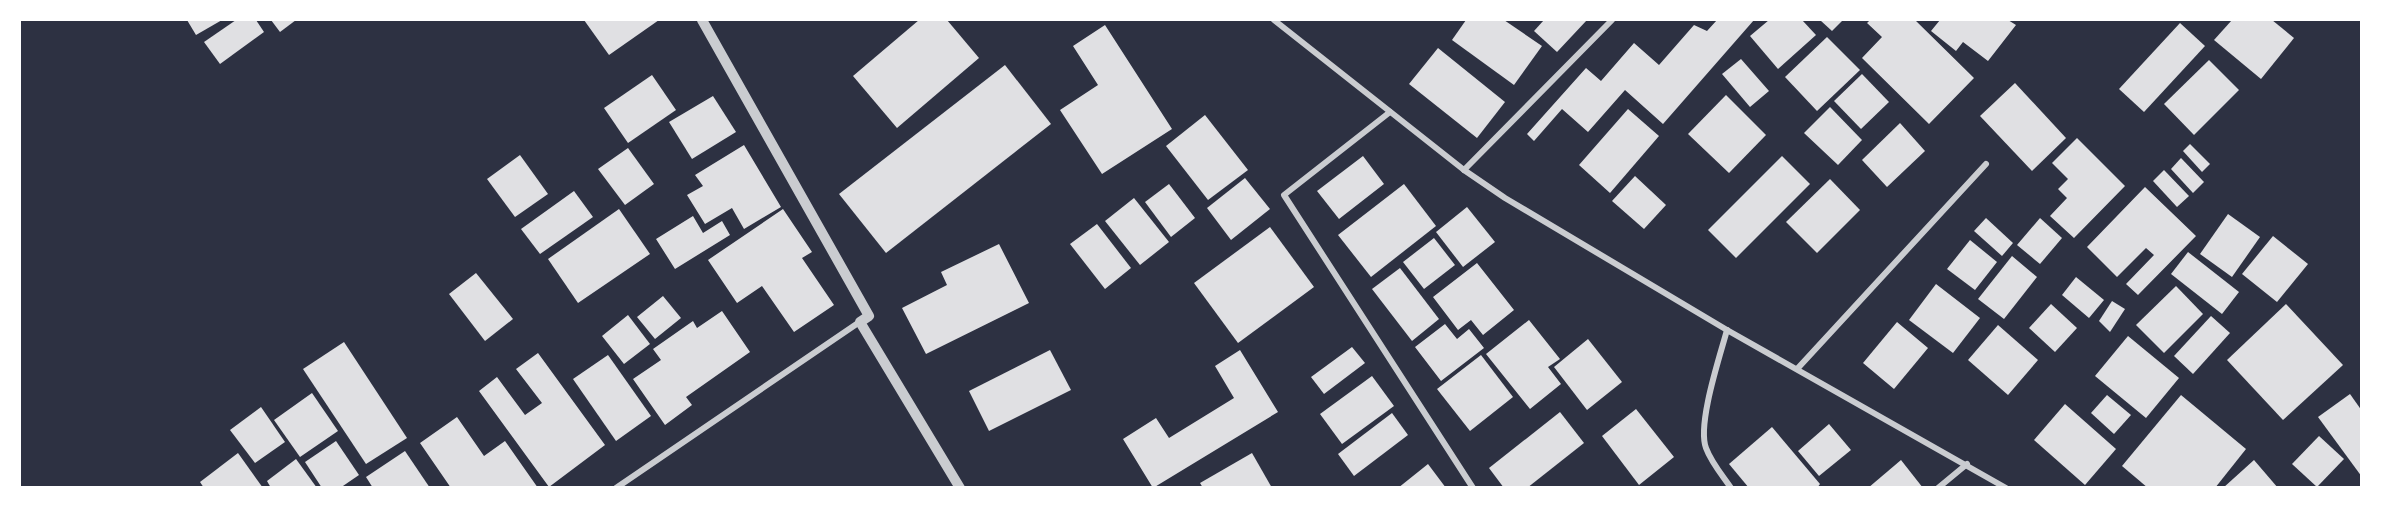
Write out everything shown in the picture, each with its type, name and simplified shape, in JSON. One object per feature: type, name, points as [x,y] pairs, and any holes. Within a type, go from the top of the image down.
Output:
[{"type":"street","points":[[702,20],[960,488]]},
{"type":"street","points":[[1274,20],[1464,170],[1505,198],[1727,330],[1798,368],[2006,488]]},
{"type":"street","points":[[1464,170],[1612,20]]},
{"type":"street","points":[[1390,112],[1284,195],[1473,488]]},
{"type":"street","points":[[1798,368],[1986,164]]},
{"type":"street","points":[[616,488],[865,319]]},
{"type":"street","points":[[1727,330],[1705,419],[1704,435],[1705,446],[1711,459],[1731,488]]},
{"type":"street","points":[[1938,488],[1966,464]]},
{"type":"building","points":[[187,20],[222,20],[196,35]]},
{"type":"building","points":[[236,20],[256,20],[264,32],[220,64],[204,42]]},
{"type":"building","points":[[271,20],[296,20],[280,32]]},
{"type":"building","points":[[584,20],[659,20],[609,55]]},
{"type":"building","points":[[919,20],[947,20],[979,58],[897,128],[853,76]]},
{"type":"building","points":[[1466,20],[1504,20],[1542,46],[1514,85],[1452,40]]},
{"type":"building","points":[[1544,20],[1587,20],[1557,52],[1534,31]]},
{"type":"building","points":[[1717,20],[1754,20],[1663,124],[1625,90],[1588,132],[1562,109],[1534,141],[1527,134],[1586,68],[1601,81],[1634,43],[1659,65],[1694,25],[1707,31]]},
{"type":"building","points":[[1769,20],[1802,20],[1816,35],[1778,69],[1750,36]]},
{"type":"building","points":[[1820,20],[1843,20],[1832,31]]},
{"type":"building","points":[[1870,20],[1915,20],[1974,78],[1929,124],[1862,58],[1882,37],[1867,23]]},
{"type":"building","points":[[1940,20],[2008,20],[2016,25],[1988,61],[1963,42],[1956,51],[1931,31]]},
{"type":"building","points":[[2232,20],[2272,20],[2294,38],[2261,79],[2214,40]]},
{"type":"building","points":[[2180,23],[2205,46],[2144,112],[2119,89]]},
{"type":"building","points":[[1105,25],[1172,129],[1102,174],[1060,110],[1098,85],[1073,46]]},
{"type":"building","points":[[1827,37],[1860,70],[1817,111],[1785,77]]},
{"type":"building","points":[[1438,48],[1505,102],[1477,138],[1409,84]]},
{"type":"building","points":[[1741,59],[1769,91],[1750,107],[1722,74]]},
{"type":"building","points":[[2209,60],[2239,90],[2194,135],[2164,104]]},
{"type":"building","points":[[1005,65],[1051,124],[886,253],[839,194]]},
{"type":"building","points":[[1862,74],[1889,102],[1861,129],[1834,101]]},
{"type":"building","points":[[652,75],[676,110],[628,143],[604,108]]},
{"type":"building","points":[[2015,83],[2066,138],[2032,171],[1980,116]]},
{"type":"building","points":[[1726,95],[1766,135],[1729,173],[1688,134]]},
{"type":"building","points":[[713,96],[736,132],[692,159],[669,122]]},
{"type":"building","points":[[1830,107],[1862,140],[1838,165],[1804,133]]},
{"type":"building","points":[[1628,109],[1659,136],[1610,193],[1579,165]]},
{"type":"building","points":[[1205,115],[1248,170],[1208,200],[1166,146]]},
{"type":"building","points":[[1900,123],[1925,151],[1887,187],[1862,160]]},
{"type":"building","points":[[2077,138],[2125,186],[2074,238],[2050,216],[2067,198],[2058,189],[2068,179],[2052,163]]},
{"type":"building","points":[[2190,144],[2210,164],[2202,172],[2183,151]]},
{"type":"building","points":[[744,145],[781,207],[744,229],[732,208],[705,224],[687,195],[703,186],[695,175]]},
{"type":"building","points":[[628,148],[654,184],[625,205],[598,169]]},
{"type":"building","points":[[520,155],[548,194],[515,217],[487,179]]},
{"type":"building","points":[[1363,156],[1384,184],[1339,219],[1317,191]]},
{"type":"building","points":[[1782,156],[1810,184],[1736,258],[1708,230]]},
{"type":"building","points":[[2181,158],[2204,182],[2193,193],[2171,169]]},
{"type":"building","points":[[2164,170],[2189,196],[2177,207],[2153,181]]},
{"type":"building","points":[[1635,176],[1666,205],[1644,229],[1612,201]]},
{"type":"building","points":[[1245,178],[1270,209],[1231,240],[1207,208]]},
{"type":"building","points":[[1830,179],[1860,210],[1817,253],[1786,222]]},
{"type":"building","points":[[1169,184],[1195,218],[1171,237],[1145,202]]},
{"type":"building","points":[[1404,184],[1436,226],[1371,277],[1338,235]]},
{"type":"building","points":[[2145,187],[2196,236],[2138,295],[2126,284],[2154,255],[2146,248],[2117,277],[2087,247]]},
{"type":"building","points":[[574,191],[593,217],[540,254],[521,229]]},
{"type":"building","points":[[1134,198],[1169,242],[1140,265],[1105,221]]},
{"type":"building","points":[[1467,207],[1495,242],[1463,267],[1436,232]]},
{"type":"building","points":[[619,209],[650,254],[578,303],[548,259]]},
{"type":"building","points":[[783,209],[812,252],[802,258],[834,305],[794,332],[762,286],[737,303],[708,260]]},
{"type":"building","points":[[2228,214],[2260,237],[2232,277],[2200,254]]},
{"type":"building","points":[[693,216],[703,233],[722,221],[730,235],[675,269],[656,239]]},
{"type":"building","points":[[1986,218],[2013,243],[2002,256],[1974,231]]},
{"type":"building","points":[[2040,218],[2062,238],[2040,264],[2017,245]]},
{"type":"building","points":[[1097,224],[1131,268],[1105,289],[1070,244]]},
{"type":"building","points":[[1270,227],[1314,287],[1238,343],[1194,283]]},
{"type":"building","points":[[2273,236],[2308,264],[2277,302],[2242,274]]},
{"type":"building","points":[[1434,238],[1455,265],[1424,289],[1403,262]]},
{"type":"building","points":[[1970,240],[1997,262],[1975,290],[1947,269]]},
{"type":"building","points":[[999,244],[1029,303],[926,354],[902,308],[947,285],[941,272]]},
{"type":"building","points":[[2188,252],[2239,292],[2222,314],[2171,274]]},
{"type":"building","points":[[2012,256],[2037,277],[2004,319],[1978,299]]},
{"type":"building","points":[[1477,263],[1514,310],[1483,335],[1471,320],[1458,330],[1433,297]]},
{"type":"building","points":[[1400,268],[1439,319],[1412,341],[1372,289]]},
{"type":"building","points":[[476,273],[513,319],[485,341],[449,294]]},
{"type":"building","points":[[2076,277],[2104,300],[2089,318],[2062,295]]},
{"type":"building","points":[[1936,284],[1980,318],[1953,353],[1909,320]]},
{"type":"building","points":[[2176,286],[2203,314],[2164,353],[2136,325]]},
{"type":"building","points":[[663,296],[681,318],[655,339],[637,317]]},
{"type":"building","points":[[2112,301],[2125,309],[2110,332],[2099,321]]},
{"type":"building","points":[[2051,304],[2077,328],[2055,352],[2029,328]]},
{"type":"building","points":[[2286,304],[2343,365],[2283,420],[2227,360]]},
{"type":"building","points":[[722,311],[750,352],[686,397],[692,405],[665,425],[633,379],[661,360],[653,349],[693,321],[697,328]]},
{"type":"building","points":[[628,315],[650,344],[624,364],[602,336]]},
{"type":"building","points":[[2211,316],[2230,333],[2193,374],[2174,356]]},
{"type":"building","points":[[1529,320],[1560,359],[1548,367],[1561,384],[1530,409],[1486,354]]},
{"type":"building","points":[[1897,322],[1928,348],[1894,389],[1863,363]]},
{"type":"building","points":[[1445,324],[1457,339],[1469,329],[1484,348],[1441,381],[1415,347]]},
{"type":"building","points":[[1998,325],[2038,360],[2008,395],[1968,360]]},
{"type":"building","points":[[2128,336],[2179,378],[2146,418],[2095,376]]},
{"type":"building","points":[[1588,339],[1622,382],[1587,410],[1554,367]]},
{"type":"building","points":[[344,342],[407,438],[366,464],[303,369]]},
{"type":"building","points":[[1352,347],[1365,363],[1324,394],[1311,377]]},
{"type":"building","points":[[1050,350],[1071,390],[989,431],[969,391]]},
{"type":"building","points":[[1240,350],[1278,412],[1153,488],[1123,439],[1156,418],[1169,438],[1234,398],[1215,366]]},
{"type":"building","points":[[538,353],[605,445],[549,487],[479,391],[497,377],[525,415],[542,403],[516,369]]},
{"type":"building","points":[[608,355],[651,416],[616,441],[573,379]]},
{"type":"building","points":[[1481,355],[1513,397],[1470,431],[1437,389]]},
{"type":"building","points":[[1372,376],[1394,406],[1342,444],[1320,414]]},
{"type":"building","points":[[312,393],[338,431],[300,457],[274,420]]},
{"type":"building","points":[[2350,394],[2362,411],[2362,477],[2318,417]]},
{"type":"building","points":[[2107,395],[2131,415],[2114,434],[2091,413]]},
{"type":"building","points":[[2181,395],[2246,449],[2215,488],[2148,488],[2122,466]]},
{"type":"building","points":[[2065,404],[2116,449],[2085,485],[2034,440]]},
{"type":"building","points":[[261,407],[285,442],[255,463],[230,430]]},
{"type":"building","points":[[1636,409],[1674,457],[1639,485],[1602,436]]},
{"type":"building","points":[[1560,412],[1584,443],[1527,488],[1504,488],[1489,468]]},
{"type":"building","points":[[1392,413],[1408,435],[1354,476],[1338,454]]},
{"type":"building","points":[[457,417],[484,456],[505,441],[538,488],[451,488],[420,443]]},
{"type":"building","points":[[1829,424],[1851,450],[1819,476],[1798,451]]},
{"type":"building","points":[[1772,427],[1820,484],[1817,488],[1749,488],[1729,464]]},
{"type":"building","points":[[2319,436],[2344,459],[2317,487],[2292,464]]},
{"type":"building","points":[[336,441],[359,475],[340,488],[322,488],[305,462]]},
{"type":"building","points":[[405,451],[430,488],[373,488],[366,477]]},
{"type":"building","points":[[238,453],[263,488],[204,488],[200,482]]},
{"type":"building","points":[[1252,453],[1272,488],[1203,488],[1200,483]]},
{"type":"building","points":[[296,459],[317,488],[271,488],[267,481]]},
{"type":"building","points":[[1901,460],[1923,488],[1868,488]]},
{"type":"building","points":[[2254,460],[2278,488],[2223,488]]},
{"type":"building","points":[[1428,464],[1446,488],[1398,488]]}]
